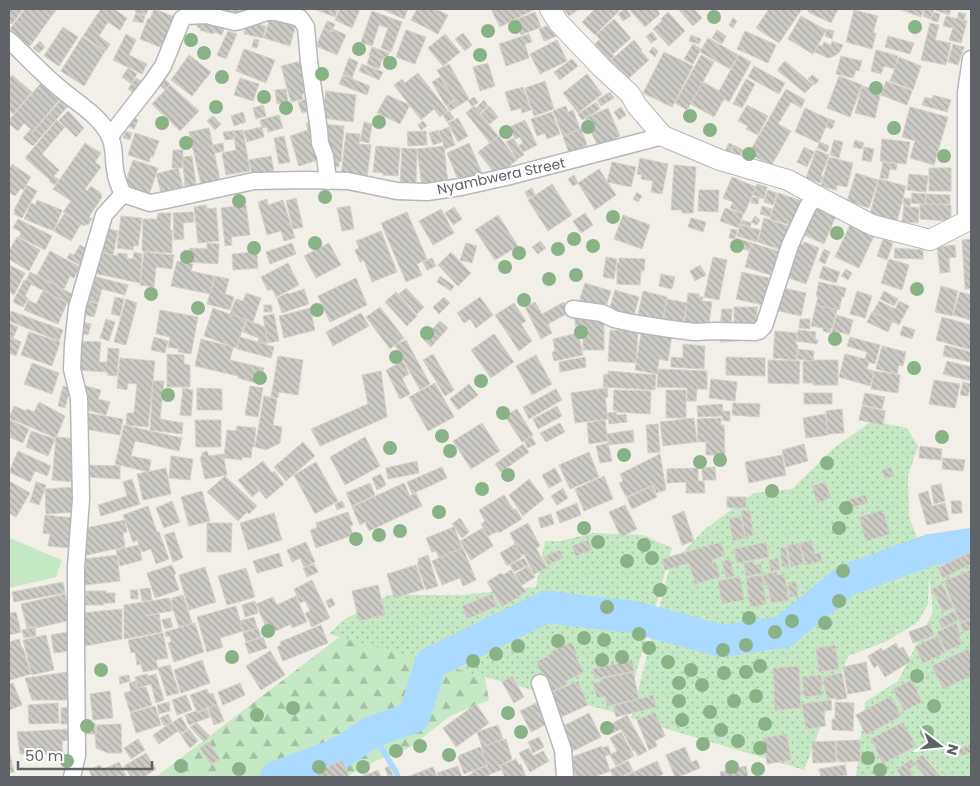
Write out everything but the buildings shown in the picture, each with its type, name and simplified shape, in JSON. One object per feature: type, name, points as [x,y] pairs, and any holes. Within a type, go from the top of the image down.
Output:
[{"type":"street","points":[[550,9],[558,22],[630,94],[637,106],[664,136],[720,160],[788,180],[872,225],[930,240],[969,220],[966,92],[971,59]]},
{"type":"street","points":[[110,136],[163,66],[185,12],[235,22],[267,12],[276,12],[300,18],[306,27],[320,143],[325,156],[328,181]]},
{"type":"street","points":[[9,40],[61,90],[102,124],[110,136],[115,171],[123,194],[104,215],[77,308],[73,345],[72,369],[79,398],[81,500],[76,567],[77,754],[72,777]]},
{"type":"street","name":"Nyambwera Street","points":[[123,194],[150,203],[254,181],[348,182],[397,191],[427,192],[461,187],[510,176],[664,136]]},
{"type":"street","points":[[573,309],[602,313],[614,319],[632,323],[687,331],[759,331],[764,326],[768,317],[790,245],[808,206],[817,196]]},
{"type":"street","points":[[540,683],[563,750],[565,777]]},
{"type":"green space","points":[[872,421],[907,428],[918,446],[908,476],[909,517],[927,563],[925,534],[971,534],[971,777],[856,777],[865,702],[898,681],[933,612],[929,575],[928,604],[918,622],[887,641],[848,656],[804,770],[631,718],[670,566],[704,530],[754,493],[792,489],[834,448]]},
{"type":"green space","points":[[593,533],[643,535],[672,548],[624,715],[329,634],[344,620],[388,595],[462,595],[536,587],[545,541],[560,541]]},
{"type":"green space","points":[[9,539],[62,560],[56,577],[9,588]]},
{"type":"green space","points":[[346,632],[484,673],[489,700],[450,716],[409,748],[380,759],[345,777],[156,777]]},
{"type":"waterway","points":[[276,777],[338,754],[372,732],[414,717],[431,663],[546,607],[634,617],[722,641],[783,632],[847,580],[930,550],[971,544]]},
{"type":"waterway","points":[[372,732],[398,777]]}]
